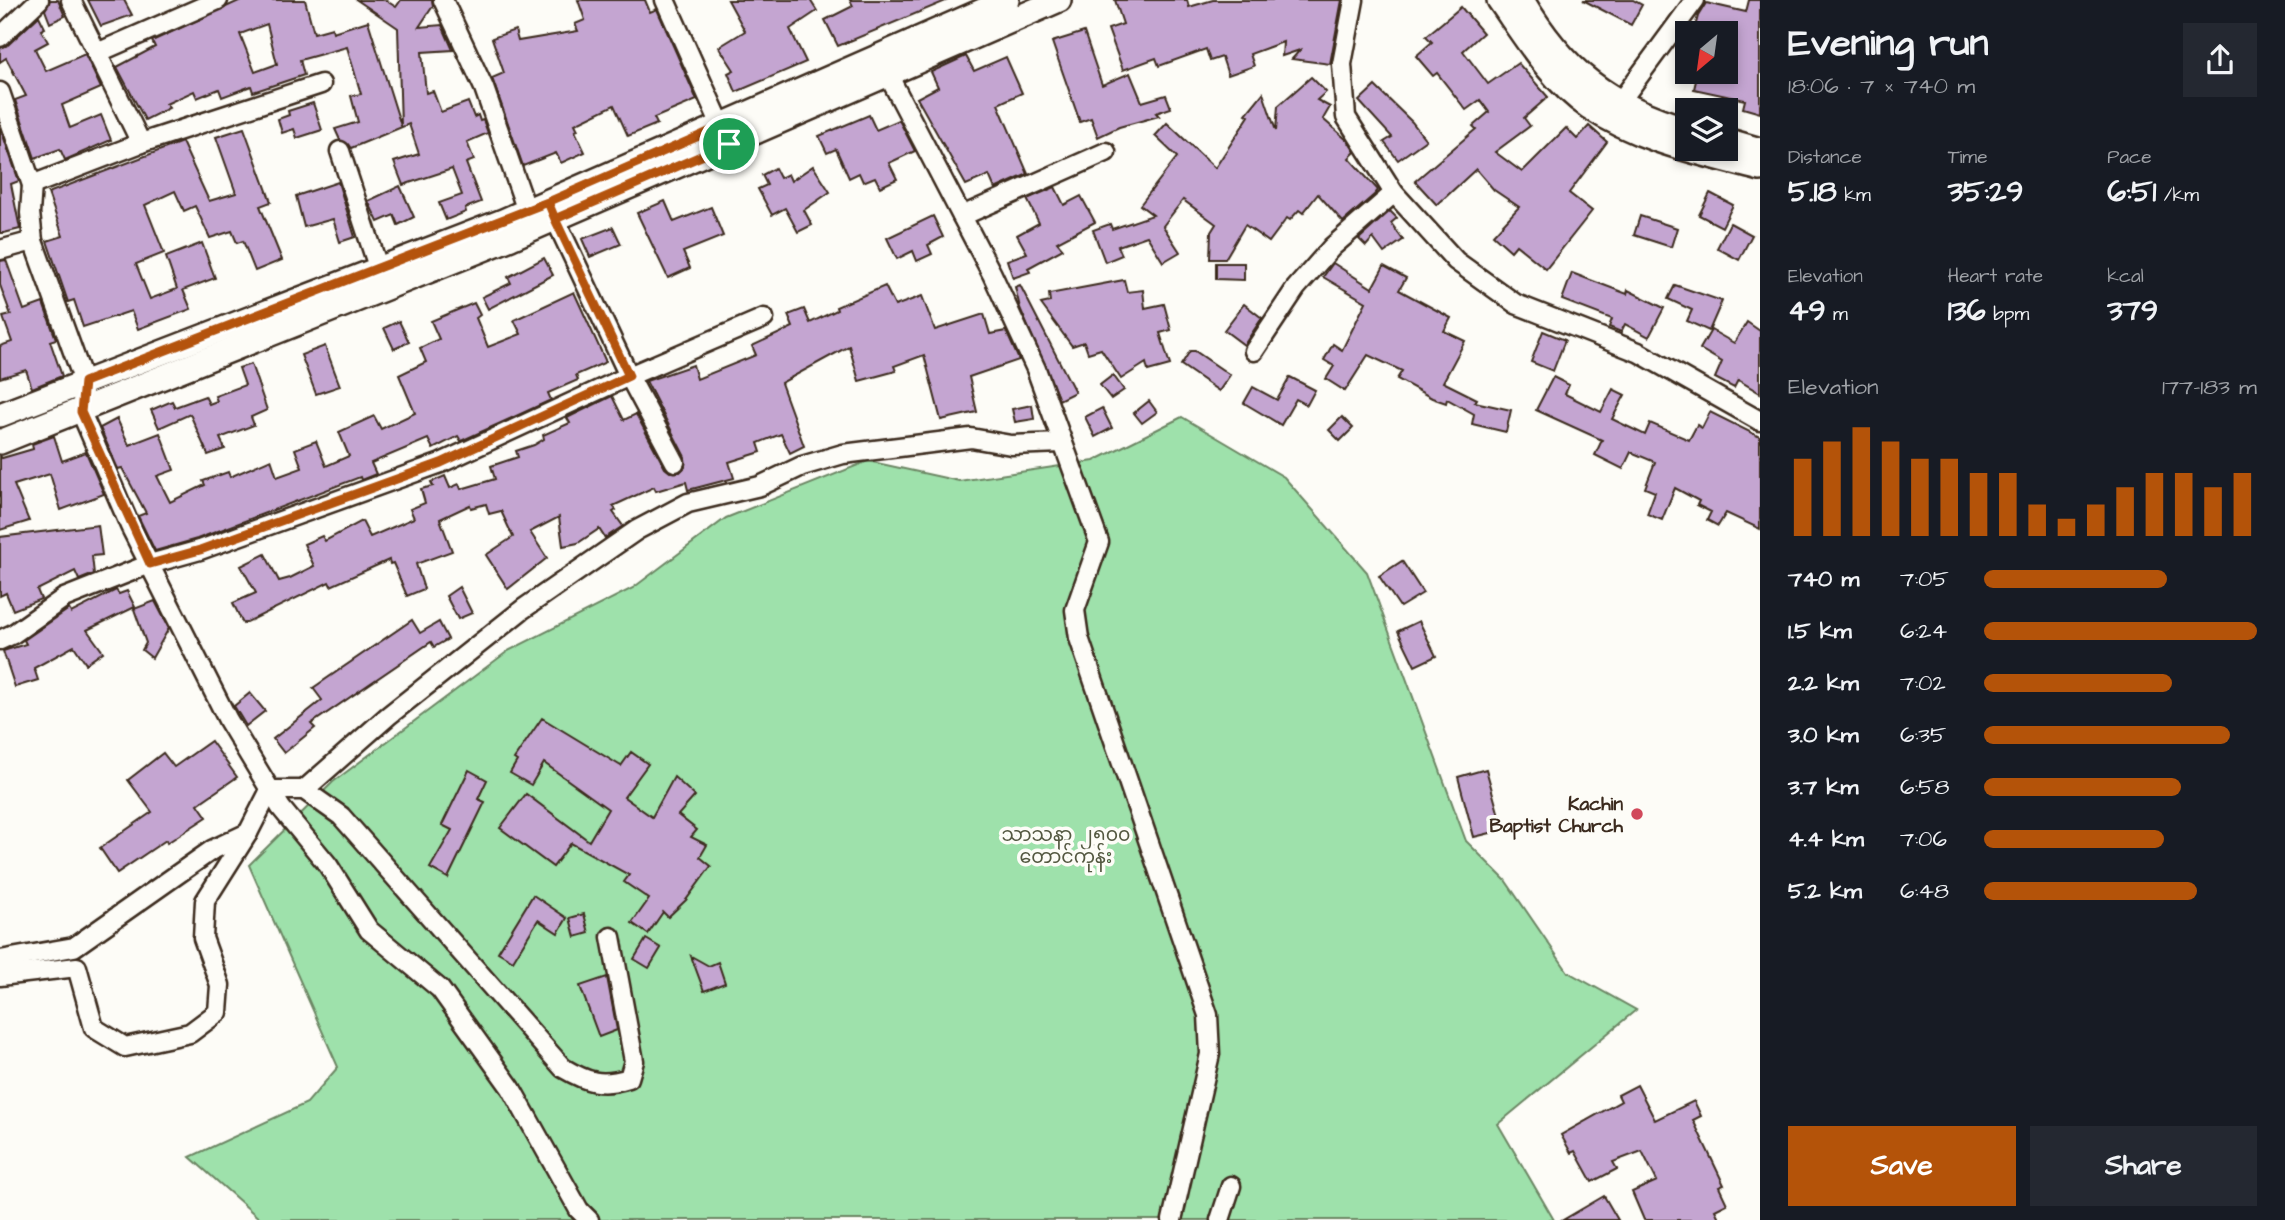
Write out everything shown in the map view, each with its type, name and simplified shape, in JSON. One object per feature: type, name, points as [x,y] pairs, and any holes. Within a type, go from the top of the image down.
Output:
[{"type":"main road","points":[[884,66],[1007,0]]},
{"type":"main road","points":[[1509,2],[1536,24],[1614,111],[1661,142],[1760,169]]},
{"type":"main road","points":[[0,442],[81,412],[884,66],[1047,3]]},
{"type":"main road","points":[[1614,111],[1675,126]]},
{"type":"main road","points":[[1738,144],[1760,150]]},
{"type":"main road","points":[[0,415],[379,270],[543,211]]},
{"type":"street","points":[[0,37],[39,0]]},
{"type":"street","points":[[71,0],[141,143]]},
{"type":"street","points":[[97,53],[218,0]]},
{"type":"street","points":[[443,0],[543,211],[675,462]]},
{"type":"street","points":[[666,0],[726,135]]},
{"type":"street","points":[[1354,0],[1342,64],[1346,117],[1394,193],[1456,261],[1516,304],[1638,352],[1760,421]]},
{"type":"street","points":[[1614,111],[1695,0]]},
{"type":"street","points":[[884,66],[962,216],[1036,369],[1099,542],[1075,610],[1079,638],[1208,1015],[1210,1054],[1172,1220]]},
{"type":"street","points":[[32,185],[141,143],[321,84]]},
{"type":"street","points":[[0,92],[32,185],[30,213],[33,241],[84,382],[81,412],[150,564],[228,720],[281,808],[328,865],[369,930],[439,989],[511,1088],[579,1210],[589,1220]]},
{"type":"street","points":[[340,151],[379,270]]},
{"type":"street","points":[[962,216],[1106,152]]},
{"type":"street","points":[[1254,351],[1296,288],[1332,247],[1394,193]]},
{"type":"street","points":[[0,250],[33,241]]},
{"type":"street","points":[[0,640],[13,634],[64,598],[150,564],[200,550],[441,463],[764,317]]},
{"type":"street","points":[[304,790],[388,716],[523,608],[637,530],[688,503],[760,486],[802,466],[843,454],[971,438],[1011,445],[1062,443]]},
{"type":"street","points":[[270,790],[304,790],[341,816],[563,1068],[591,1084],[611,1084],[629,1078],[634,1061],[611,937]]},
{"type":"street","points":[[74,947],[94,1028],[125,1047],[190,1033],[218,1012],[220,985],[203,938],[205,901],[248,833],[270,790]]},
{"type":"street","points":[[0,960],[74,947],[212,850],[248,833]]},
{"type":"street","points":[[0,976],[77,967]]},
{"type":"street","points":[[1220,1220],[1231,1186]]},
{"type":"green space","name":"သာသနာ ၂၅၀၀ တောင်ကုန်း","points":[[1182,417],[1284,477],[1367,572],[1466,841],[1505,880],[1568,972],[1636,1010],[1498,1124],[1554,1220],[261,1220],[190,1157],[307,1103],[338,1067],[249,865],[333,782],[508,651],[633,588],[726,518],[868,461],[959,481],[1094,461]]},
{"type":"building","points":[[50,0],[58,0],[65,16],[50,23],[45,10]]},
{"type":"building","points":[[88,0],[124,0],[132,15],[101,26]]},
{"type":"building","points":[[241,0],[305,0],[314,33],[332,28],[333,32],[368,21],[401,126],[398,28],[357,0],[385,0],[396,7],[401,0],[432,0],[433,6],[419,27],[442,25],[453,50],[422,52],[426,93],[433,91],[441,112],[468,102],[474,117],[478,115],[480,121],[483,120],[488,133],[467,142],[474,160],[466,163],[481,202],[446,220],[439,203],[462,195],[452,169],[403,185],[394,162],[419,154],[409,124],[351,148],[340,140],[335,129],[358,122],[351,96],[361,94],[347,47],[300,60],[304,75],[253,92],[251,86],[222,97],[219,89],[197,98],[194,91],[166,104],[169,108],[145,120],[117,67],[155,47],[152,41]],"holes":[[[267,24],[277,64],[255,72],[240,34]]]},
{"type":"building","points":[[578,0],[645,0],[650,12],[657,9],[697,100],[654,118],[657,124],[628,136],[614,105],[575,124],[578,130],[575,131],[585,152],[561,163],[556,153],[523,166],[492,78],[504,73],[492,38],[515,30],[518,41],[578,31],[575,24],[585,20]]},
{"type":"building","points":[[728,0],[810,0],[817,11],[790,29],[806,62],[736,92],[728,73],[734,70],[719,47],[745,31]]},
{"type":"building","points":[[850,0],[946,1],[838,46],[825,20],[853,6]]},
{"type":"building","points":[[1115,0],[1187,0],[1189,7],[1213,0],[1342,0],[1330,64],[1292,59],[1300,50],[1282,56],[1283,42],[1250,54],[1254,66],[1228,75],[1222,57],[1210,61],[1206,49],[1159,66],[1156,58],[1123,70],[1108,29],[1123,24]]},
{"type":"building","points":[[1583,0],[1633,0],[1642,5],[1631,25]]},
{"type":"building","points":[[1749,0],[1760,0],[1760,113],[1743,108],[1745,100],[1694,89],[1695,84],[1738,84],[1738,21],[1697,21],[1706,3],[1746,12]]},
{"type":"building","points":[[1461,7],[1483,33],[1463,51],[1488,84],[1518,63],[1548,97],[1524,118],[1530,126],[1495,152],[1522,172],[1566,128],[1577,139],[1589,126],[1607,142],[1569,193],[1592,211],[1546,269],[1516,245],[1511,251],[1493,235],[1519,207],[1494,190],[1476,169],[1437,205],[1415,181],[1476,129],[1473,126],[1489,112],[1480,100],[1466,110],[1437,73],[1433,76],[1416,56],[1432,42],[1426,36]]},
{"type":"building","points":[[39,16],[45,28],[41,30],[48,42],[35,49],[46,71],[85,54],[101,88],[62,105],[70,128],[101,115],[111,140],[65,160],[60,149],[35,158],[15,100],[26,96],[6,58],[0,62],[0,48],[8,45]]},
{"type":"building","points":[[1084,32],[1102,85],[1130,73],[1142,102],[1166,95],[1171,108],[1156,113],[1159,116],[1119,127],[1098,137],[1091,118],[1080,122],[1052,42]]},
{"type":"building","points":[[966,56],[974,71],[1006,57],[1022,93],[998,104],[1028,174],[995,189],[989,175],[966,185],[917,98],[938,87],[931,72]]},
{"type":"building","points":[[1311,77],[1326,92],[1317,100],[1330,107],[1323,119],[1348,141],[1355,152],[1349,158],[1378,190],[1374,195],[1343,222],[1318,194],[1303,213],[1299,210],[1290,220],[1287,218],[1269,242],[1245,225],[1225,259],[1210,259],[1211,232],[1216,224],[1183,200],[1163,226],[1180,252],[1163,262],[1147,236],[1118,246],[1122,255],[1105,262],[1093,230],[1110,224],[1112,229],[1153,215],[1140,205],[1177,157],[1155,136],[1167,123],[1215,168],[1249,116],[1246,114],[1263,93],[1276,131],[1278,106]]},
{"type":"building","points":[[1375,86],[1412,122],[1426,140],[1398,160],[1384,142],[1392,137],[1359,101]]},
{"type":"building","points":[[313,103],[322,130],[297,138],[294,129],[282,133],[278,119],[289,115],[288,111]]},
{"type":"building","points":[[869,115],[876,130],[899,120],[915,151],[889,163],[897,179],[880,187],[875,177],[863,182],[859,173],[849,178],[836,149],[827,153],[819,136]]},
{"type":"building","points":[[0,127],[19,181],[11,184],[20,229],[4,233],[0,233]]},
{"type":"building","points":[[244,128],[271,202],[260,206],[282,260],[255,271],[243,241],[237,243],[232,231],[210,238],[195,206],[184,211],[175,191],[145,205],[164,253],[136,264],[150,299],[177,289],[166,257],[202,243],[215,278],[183,290],[191,309],[138,329],[131,311],[83,327],[74,300],[68,302],[47,241],[63,236],[48,193],[182,142],[209,201],[236,193],[216,137]]},
{"type":"building","points":[[813,166],[830,192],[804,210],[812,225],[798,232],[785,208],[772,215],[758,189],[767,185],[762,175],[775,168],[780,178],[788,174],[791,181]]},
{"type":"building","points":[[338,182],[355,237],[340,242],[333,219],[304,227],[296,196]]},
{"type":"building","points":[[400,186],[414,217],[398,225],[394,215],[378,222],[368,201]]},
{"type":"building","points":[[1055,187],[1064,205],[1081,196],[1095,222],[1057,242],[1063,249],[1028,268],[1030,272],[1013,278],[1007,260],[1027,253],[1017,235],[1039,223],[1027,199]]},
{"type":"building","points":[[1710,193],[1733,205],[1722,227],[1699,215]]},
{"type":"building","points":[[665,201],[674,222],[711,207],[723,236],[683,252],[690,268],[668,278],[637,213]]},
{"type":"building","points":[[1390,211],[1397,218],[1391,223],[1403,240],[1384,253],[1373,238],[1366,246],[1359,239]]},
{"type":"building","points":[[933,216],[943,237],[928,245],[932,254],[917,261],[913,251],[897,259],[887,238]]},
{"type":"building","points":[[1640,216],[1677,228],[1671,247],[1634,235]]},
{"type":"building","points":[[1730,223],[1752,235],[1739,260],[1717,248]]},
{"type":"building","points":[[613,227],[621,244],[590,257],[582,239]]},
{"type":"building","points":[[544,258],[553,275],[488,309],[482,297],[511,283],[508,277]]},
{"type":"building","points":[[6,260],[24,310],[43,303],[56,339],[50,341],[62,376],[32,388],[26,370],[0,378],[0,346],[12,342],[3,317],[11,315],[0,285],[0,261]]},
{"type":"building","points":[[1216,263],[1244,263],[1244,280],[1216,279]]},
{"type":"building","points":[[1333,263],[1372,288],[1384,266],[1406,278],[1399,290],[1451,318],[1444,331],[1465,341],[1443,382],[1477,399],[1475,402],[1511,410],[1506,432],[1472,424],[1474,414],[1447,399],[1446,403],[1432,398],[1397,379],[1402,371],[1368,355],[1345,391],[1326,379],[1334,366],[1324,360],[1333,344],[1342,350],[1366,302],[1323,277]]},
{"type":"building","points":[[1572,273],[1627,294],[1628,290],[1664,308],[1649,337],[1625,324],[1621,332],[1609,327],[1612,319],[1562,300]]},
{"type":"building","points":[[1124,280],[1127,292],[1143,290],[1145,308],[1164,304],[1171,330],[1160,333],[1170,365],[1148,371],[1146,363],[1121,379],[1101,349],[1088,353],[1084,342],[1072,346],[1041,304],[1050,302],[1049,294]]},
{"type":"building","points":[[1020,285],[1075,392],[1059,400],[1020,308],[1015,287]]},
{"type":"building","points":[[1675,285],[1722,301],[1709,331],[1687,321],[1692,310],[1668,299]]},
{"type":"building","points":[[885,286],[895,306],[922,296],[935,330],[984,314],[990,334],[1006,331],[1019,360],[969,377],[977,412],[941,420],[924,355],[894,366],[896,371],[859,381],[849,346],[781,383],[804,446],[790,453],[781,434],[758,443],[761,452],[729,462],[734,478],[688,490],[686,482],[656,491],[654,487],[613,506],[616,510],[613,512],[623,526],[605,538],[599,529],[578,543],[563,546],[559,517],[530,532],[547,558],[508,589],[486,555],[513,537],[501,511],[489,514],[486,504],[471,508],[470,505],[440,519],[452,551],[416,564],[424,589],[407,596],[393,563],[390,564],[389,560],[331,586],[329,582],[243,624],[233,603],[256,593],[241,566],[265,554],[279,581],[290,578],[314,566],[304,544],[322,536],[325,541],[362,521],[370,537],[414,518],[410,509],[425,503],[421,489],[433,486],[431,482],[445,476],[450,488],[459,484],[461,489],[495,479],[491,466],[518,457],[516,451],[534,445],[544,439],[543,435],[570,423],[567,418],[612,396],[624,420],[636,414],[665,468],[670,472],[680,472],[685,467],[685,457],[646,381],[693,365],[697,379],[756,355],[752,346],[793,327],[788,315],[804,309],[810,323],[837,310],[836,307]]},
{"type":"building","points":[[574,292],[606,362],[576,375],[578,380],[548,393],[551,400],[461,441],[458,436],[433,449],[428,439],[371,463],[376,474],[361,480],[360,477],[197,539],[155,551],[138,516],[146,513],[122,468],[118,469],[100,428],[117,419],[129,445],[160,433],[174,470],[157,476],[170,502],[205,485],[203,481],[228,472],[230,477],[271,459],[277,477],[302,468],[295,449],[316,441],[326,466],[349,456],[339,432],[374,416],[381,429],[415,413],[399,375],[426,362],[420,348],[439,339],[431,321],[474,303],[480,315],[476,318],[488,347],[521,334],[514,320]]},
{"type":"building","points":[[1244,304],[1262,318],[1244,345],[1224,330]]},
{"type":"building","points":[[399,321],[409,342],[394,349],[384,328]]},
{"type":"building","points":[[1747,322],[1760,331],[1760,393],[1738,380],[1734,388],[1715,378],[1722,362],[1700,349],[1711,330],[1734,343]]},
{"type":"building","points":[[1543,331],[1565,340],[1553,371],[1531,362]]},
{"type":"building","points":[[325,346],[340,386],[316,394],[301,355]]},
{"type":"building","points":[[1190,351],[1195,351],[1230,375],[1219,391],[1181,365]]},
{"type":"building","points":[[251,364],[267,410],[251,417],[254,425],[220,438],[225,449],[208,455],[190,414],[159,428],[151,410],[172,401],[175,407],[205,396],[209,404],[217,401],[215,396],[245,385],[239,368]]},
{"type":"building","points":[[1113,375],[1124,390],[1111,399],[1100,385]]},
{"type":"building","points":[[1290,377],[1315,390],[1307,405],[1296,399],[1281,425],[1244,403],[1253,387],[1277,400]]},
{"type":"building","points":[[1553,377],[1569,385],[1565,394],[1601,412],[1613,389],[1625,395],[1612,419],[1645,435],[1650,423],[1689,440],[1697,425],[1702,428],[1710,412],[1760,437],[1760,529],[1726,513],[1718,526],[1707,520],[1711,512],[1697,505],[1699,501],[1675,488],[1662,520],[1647,514],[1655,492],[1645,488],[1655,462],[1631,452],[1623,469],[1595,455],[1602,440],[1536,410]]},
{"type":"building","points":[[1149,401],[1157,412],[1142,423],[1134,413]]},
{"type":"building","points":[[1032,405],[1034,419],[1015,422],[1012,409]]},
{"type":"building","points":[[1102,408],[1112,428],[1095,437],[1085,417]]},
{"type":"building","points":[[1342,417],[1353,428],[1340,441],[1329,430]]},
{"type":"building","points":[[54,436],[62,461],[86,452],[104,494],[61,510],[50,474],[14,485],[29,521],[0,530],[0,456],[2,458],[33,449],[32,444]]},
{"type":"building","points":[[98,525],[102,555],[92,556],[94,574],[79,580],[75,571],[37,590],[41,599],[13,610],[6,593],[0,596],[0,537]]},
{"type":"building","points":[[1402,561],[1423,593],[1400,607],[1379,576]]},
{"type":"building","points":[[459,587],[472,613],[458,619],[446,596]]},
{"type":"building","points":[[116,590],[119,594],[127,591],[135,607],[87,630],[103,652],[86,664],[74,646],[34,668],[38,680],[15,687],[3,651],[26,644],[24,640],[69,609],[71,613]]},
{"type":"building","points":[[155,601],[169,628],[152,658],[142,650],[146,643],[134,609]]},
{"type":"building","points":[[412,620],[420,633],[439,622],[448,639],[434,647],[431,642],[311,724],[315,728],[284,753],[273,739],[322,700],[313,688]]},
{"type":"building","points":[[1419,621],[1436,656],[1415,666],[1398,631]]},
{"type":"building","points":[[250,693],[265,711],[246,726],[234,706]]},
{"type":"building","points":[[542,718],[621,766],[631,752],[648,764],[624,797],[652,817],[674,777],[695,796],[678,815],[697,830],[691,837],[707,845],[700,857],[711,866],[686,900],[668,917],[663,912],[648,934],[632,923],[649,899],[624,882],[629,875],[571,843],[553,867],[500,828],[526,794],[589,841],[608,809],[544,763],[531,785],[510,773],[517,761],[514,759]]},
{"type":"building","points":[[211,741],[237,777],[198,804],[207,817],[167,843],[166,840],[117,873],[100,848],[152,812],[128,780],[163,753],[174,767]]},
{"type":"building","points":[[1486,769],[1503,830],[1474,837],[1458,777]]},
{"type":"building","points":[[469,770],[487,780],[478,799],[485,802],[448,878],[430,868],[452,830],[442,825]]},
{"type":"building","points":[[533,895],[567,918],[558,933],[538,920],[513,961],[498,952]]},
{"type":"building","points":[[584,914],[589,933],[575,937],[570,918]]},
{"type":"building","points":[[646,939],[661,948],[649,968],[634,959]]},
{"type":"building","points":[[691,956],[709,966],[718,962],[725,983],[704,991]]},
{"type":"building","points":[[607,977],[617,1030],[599,1037],[580,986]]},
{"type":"building","points":[[1637,1085],[1655,1120],[1694,1101],[1701,1116],[1693,1120],[1724,1185],[1719,1187],[1727,1204],[1715,1210],[1720,1220],[1644,1220],[1632,1192],[1657,1181],[1642,1151],[1613,1162],[1617,1169],[1592,1182],[1575,1151],[1571,1153],[1561,1135],[1621,1101],[1618,1095]]},
{"type":"building","points":[[1604,1196],[1618,1220],[1563,1220]]},
{"type":"place","name":"Kachin Baptist Church","points":[[1637,814]]},
{"type":"route","points":[[729,144],[555,219],[548,202],[379,270],[84,382],[81,412],[130,526],[150,564],[200,550],[441,463],[629,376],[555,219],[548,202],[722,126],[729,144]]}]
